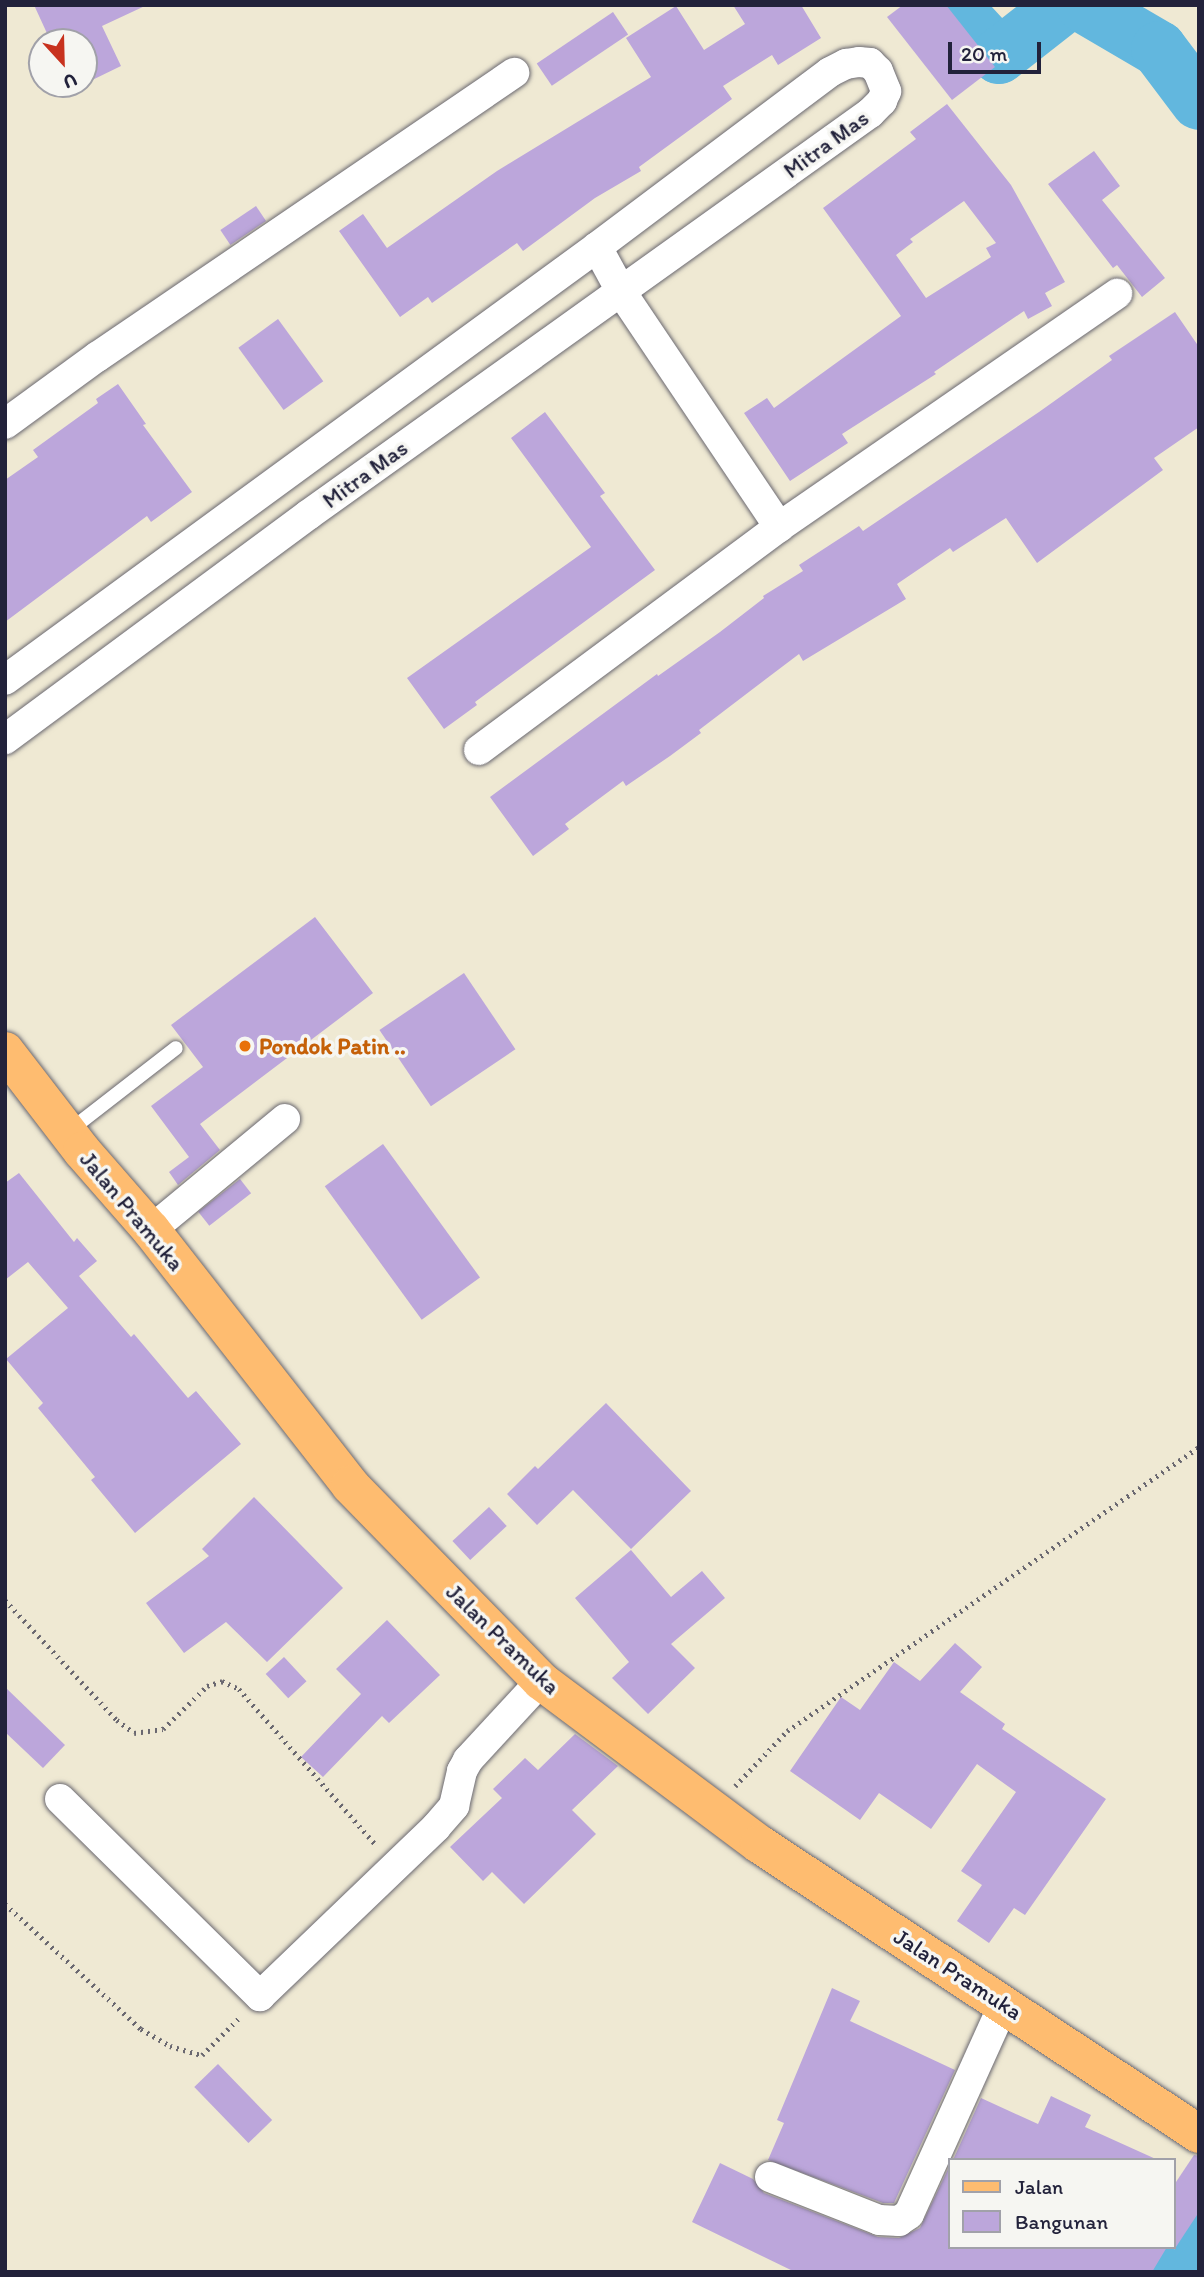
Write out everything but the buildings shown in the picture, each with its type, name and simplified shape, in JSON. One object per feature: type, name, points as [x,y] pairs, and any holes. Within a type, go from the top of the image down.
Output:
[{"type":"main road","name":"Jalan Pramuka","points":[[5,1051],[68,1132],[151,1230],[350,1485],[541,1681],[759,1844],[1199,2134]]},
{"type":"street","name":"Mitra Mas","points":[[5,680],[597,247],[830,72],[846,64],[859,62],[870,63],[878,71],[886,91],[882,101],[870,113],[622,293],[308,515],[5,739]]},
{"type":"street","points":[[5,425],[97,357],[514,73]]},
{"type":"street","points":[[597,247],[622,293],[779,527]]},
{"type":"street","points":[[480,750],[779,527],[1117,294]]},
{"type":"street","points":[[283,478],[308,515]]},
{"type":"street","points":[[151,1230],[285,1119]]},
{"type":"street","points":[[60,1800],[260,1996],[454,1806],[462,1771],[468,1760],[541,1681]]},
{"type":"street","points":[[771,2177],[879,2220],[899,2221],[909,2214],[1004,2004]]},
{"type":"lane","points":[[68,1132],[176,1048]]},
{"type":"path","points":[[712,1809],[787,1731],[1199,1447]]},
{"type":"path","points":[[5,1600],[117,1720],[134,1733],[163,1730],[207,1686],[222,1681],[239,1689],[395,1866]]},
{"type":"path","points":[[5,1904],[141,2029],[170,2046],[202,2055],[260,1996]]},
{"type":"waterway","points":[[952,5],[999,56],[1064,5]]},
{"type":"waterway","points":[[1084,5],[1159,49],[1199,102]]},
{"type":"waterway","points":[[1158,2272],[1199,2225]]},
{"type":"place","name":"Pondok Patin ..","points":[[245,1046]]}]
